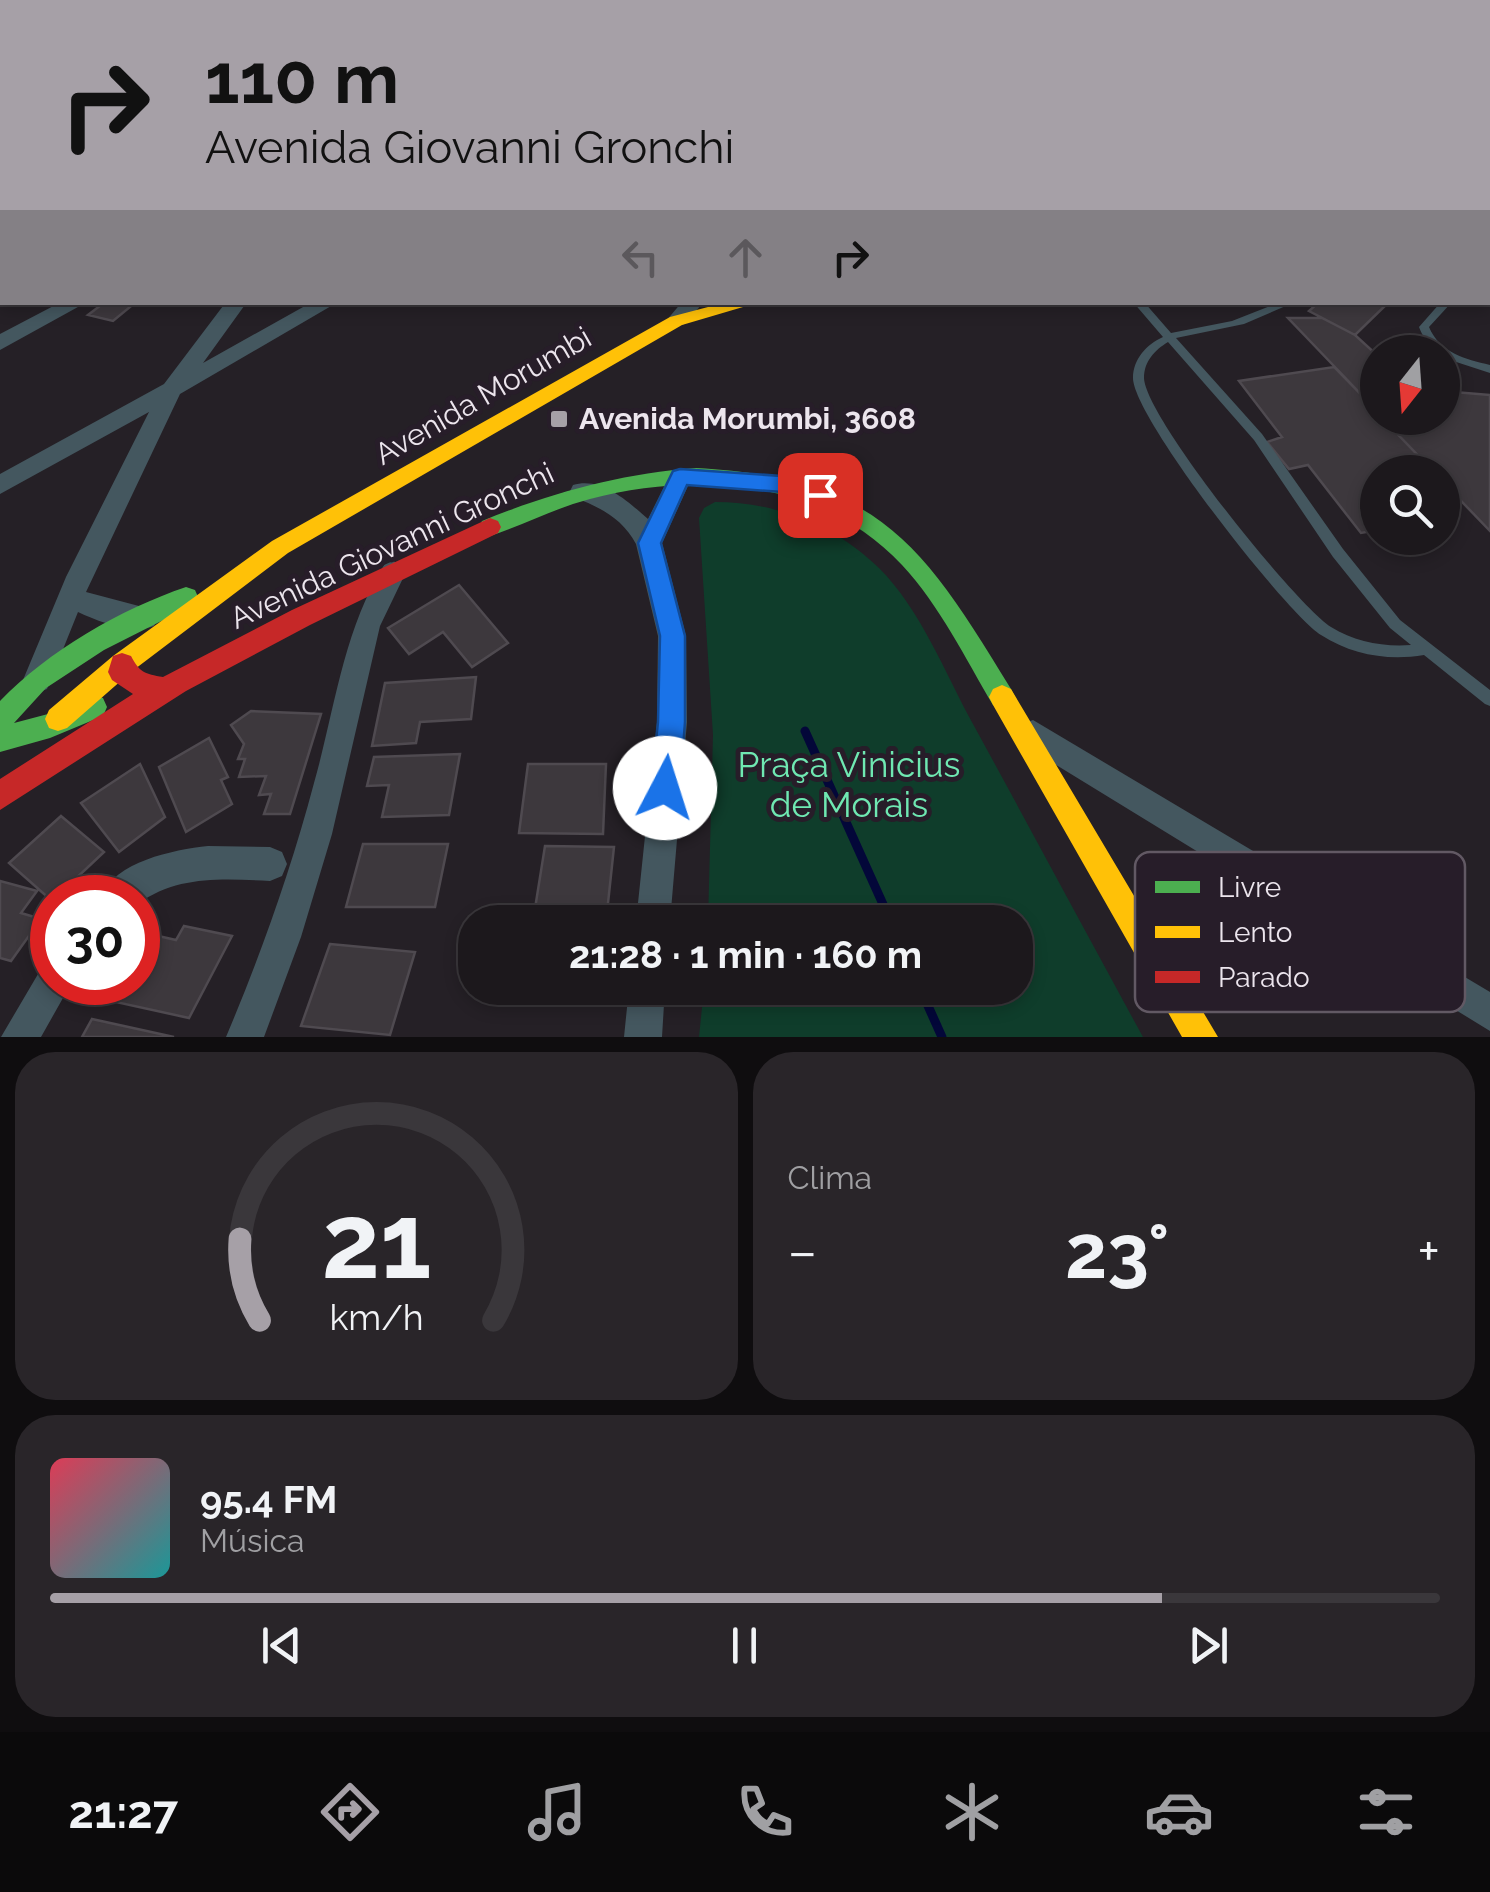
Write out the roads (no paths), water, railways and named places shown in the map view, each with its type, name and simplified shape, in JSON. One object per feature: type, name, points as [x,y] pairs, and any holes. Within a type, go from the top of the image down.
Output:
[{"type":"main road","name":"Avenida Morumbi","points":[[0,719],[37,680],[95,642],[254,564],[676,321],[739,305]]},
{"type":"main road","name":"Avenida Giovanni Gronchi","points":[[0,796],[75,740],[164,689],[393,572],[582,491],[680,477],[782,484],[820,495],[892,541],[924,577],[1021,727],[1135,923]]},
{"type":"main road","name":"Avenida Morumbi","points":[[0,773],[122,664],[254,564]]},
{"type":"main road","points":[[122,664],[128,680],[164,689]]},
{"type":"main road","name":"Avenida Giovanni Gronchi","points":[[0,740],[50,726],[100,704],[164,689]]},
{"type":"main road","name":"Avenida Giovanni Gronchi","points":[[1186,1012],[1201,1037]]},
{"type":"street","points":[[0,343],[71,305]]},
{"type":"street","points":[[37,680],[71,597],[169,394],[236,305]]},
{"type":"street","points":[[0,485],[323,305]]},
{"type":"street","points":[[676,321],[691,305]]},
{"type":"street","points":[[649,543],[680,477]]},
{"type":"street","points":[[582,491],[627,511],[649,543],[672,636],[672,722],[655,905]]},
{"type":"street","points":[[245,1037],[322,824],[366,626],[374,602],[393,572]]},
{"type":"street","points":[[71,597],[100,610],[144,618]]},
{"type":"street","points":[[1021,727],[1227,852]]},
{"type":"street","points":[[145,875],[198,862],[270,864]]},
{"type":"street","points":[[1465,997],[1490,1012]]},
{"type":"street","points":[[20,1037],[40,1005]]},
{"type":"street","points":[[642,1036],[645,1005]]},
{"type":"lane","points":[[1141,305],[1258,437],[1395,624],[1490,699]]},
{"type":"lane","points":[[1282,305],[1233,324],[1169,338],[1152,346],[1139,366],[1144,398],[1270,574],[1315,624],[1340,639],[1376,650],[1404,653],[1423,649]]},
{"type":"lane","points":[[1444,305],[1424,327],[1426,334],[1452,358],[1490,369]]},
{"type":"waterway","points":[[805,731],[883,905]]},
{"type":"waterway","points":[[928,1005],[942,1037]]},
{"type":"place","name":"Avenida Morumbi, 3608","points":[[559,419]]},
{"type":"park label","name":"Praça Vinicius de Morais","points":[[849,785]]}]
